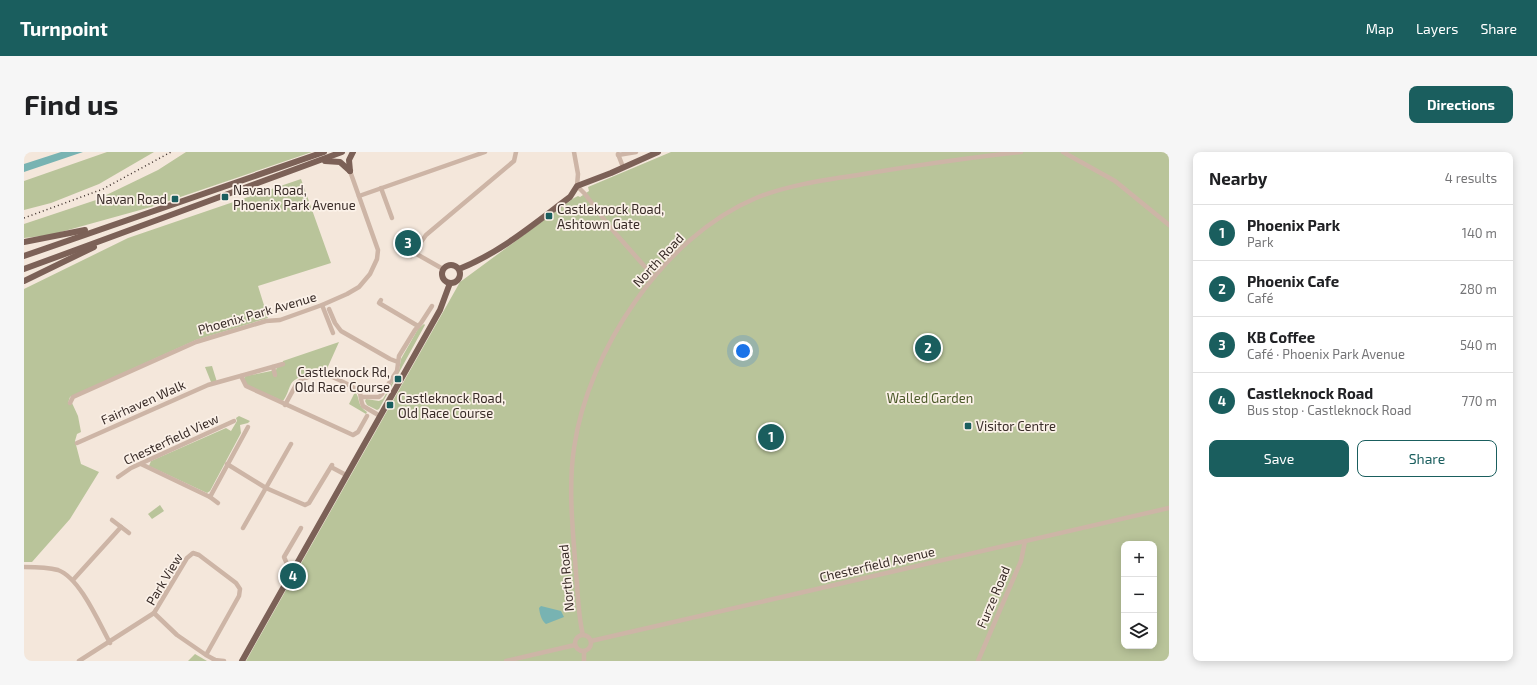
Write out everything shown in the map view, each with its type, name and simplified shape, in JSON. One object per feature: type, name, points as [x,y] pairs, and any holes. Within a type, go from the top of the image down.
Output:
[{"type":"main road","points":[[24,256],[161,207],[324,152]]},
{"type":"main road","points":[[24,269],[342,152]]},
{"type":"main road","points":[[350,171],[349,160],[353,152]]},
{"type":"main road","points":[[459,269],[479,262],[494,252],[570,197],[577,186],[658,152]]},
{"type":"main road","points":[[310,164],[335,160],[350,171]]},
{"type":"main road","points":[[24,242],[78,232],[161,207]]},
{"type":"main road","points":[[24,281],[151,222]]},
{"type":"main road","points":[[241,661],[440,310],[450,283],[458,280],[460,275],[459,269],[452,264],[447,265],[443,270],[443,278],[450,283]]},
{"type":"street","points":[[359,196],[485,152]]},
{"type":"street","points":[[443,270],[412,254],[426,235],[514,161],[516,152]]},
{"type":"street","points":[[574,152],[578,174],[577,186],[630,251],[654,277]]},
{"type":"street","points":[[623,167],[618,153],[636,152]]},
{"type":"street","name":"North Road","points":[[583,635],[581,626],[571,485],[574,446],[580,421],[603,355],[623,318],[654,277],[685,246],[710,225],[741,205],[774,192],[873,172],[965,158],[1021,152]]},
{"type":"street","points":[[1063,152],[1115,181],[1169,225]]},
{"type":"street","name":"Phoenix Park Avenue","points":[[70,403],[74,397],[196,342],[266,321],[280,320],[322,305],[359,287],[370,274],[377,259],[378,250],[350,171]]},
{"type":"street","points":[[381,188],[392,218]]},
{"type":"street","points":[[381,300],[379,303],[418,326]]},
{"type":"street","points":[[322,305],[335,334],[341,331]]},
{"type":"street","points":[[360,397],[381,396],[396,371],[399,356],[432,306]]},
{"type":"street","points":[[329,309],[335,323],[341,331],[398,362]]},
{"type":"street","name":"Fairhaven Walk","points":[[79,435],[80,442],[208,385],[283,364]]},
{"type":"street","points":[[273,367],[275,375]]},
{"type":"street","points":[[285,405],[297,383],[321,374],[334,377],[357,389],[362,406],[380,416]]},
{"type":"street","points":[[241,376],[246,386],[285,405],[353,434],[358,432],[367,416]]},
{"type":"street","name":"Chesterfield View","points":[[118,477],[126,470],[234,421]]},
{"type":"street","points":[[210,497],[248,427]]},
{"type":"street","points":[[243,528],[291,444]]},
{"type":"street","points":[[141,464],[210,497],[218,503]]},
{"type":"street","points":[[227,464],[266,488],[307,505],[332,466],[346,475]]},
{"type":"street","name":"Chesterfield Avenue","points":[[591,641],[1169,508]]},
{"type":"street","points":[[112,520],[129,533]]},
{"type":"street","points":[[73,580],[120,527]]},
{"type":"street","points":[[294,568],[287,564],[284,557],[301,528]]},
{"type":"street","name":"Furze Road","points":[[978,661],[1021,561],[1025,541]]},
{"type":"street","name":"Park View","points":[[206,655],[240,596],[240,589],[236,583],[199,555],[193,553],[187,558],[154,614],[177,635],[206,655],[216,660],[224,661]]},
{"type":"street","points":[[24,567],[43,567],[59,570],[73,580],[110,643]]},
{"type":"street","points":[[79,661],[110,643],[154,614]]},
{"type":"street","points":[[575,645],[577,638],[583,635],[589,637],[591,641],[589,648],[584,651]]},
{"type":"street","points":[[575,645],[578,649],[584,651]]},
{"type":"street","points":[[506,661],[575,645]]},
{"type":"street","points":[[584,651],[584,661]]},
{"type":"green space","points":[[107,152],[154,152],[99,184],[51,203],[24,210],[24,181]]},
{"type":"green space","points":[[186,152],[312,152],[151,207],[50,235],[24,238],[24,224],[96,200],[158,170]]},
{"type":"green space","name":"Walled Garden","points":[[671,152],[1169,152],[1169,661],[246,661],[460,282],[574,198],[578,196],[580,197],[589,191],[588,187]]},
{"type":"green space","points":[[301,179],[331,263],[258,286],[268,318],[196,340],[70,397],[68,403],[72,403],[78,416],[81,432],[77,434],[75,441],[81,464],[99,472],[70,519],[32,562],[24,562],[24,289],[128,238]]},
{"type":"green space","points":[[424,324],[425,325],[379,409],[377,410],[367,405],[365,401],[366,399],[379,401],[383,399],[399,370],[401,359],[418,329]]},
{"type":"green space","points":[[339,342],[326,371],[312,373],[298,378],[291,384],[283,401],[246,385],[244,378],[246,376],[276,370],[277,367],[283,365],[283,361]]},
{"type":"green space","points":[[212,366],[217,382],[211,382],[205,367]]},
{"type":"green space","points":[[355,392],[361,406],[367,412],[366,414],[349,404]]},
{"type":"green space","points":[[239,416],[250,421],[240,425],[241,433],[210,491],[207,493],[149,466],[151,461],[226,428],[231,431],[237,421],[236,418]]},
{"type":"green space","points":[[160,505],[164,511],[152,519],[148,514]]},
{"type":"green space","points":[[195,654],[207,661],[188,661]]},
{"type":"water","points":[[61,152],[83,152],[24,172],[24,164]]},
{"type":"water","points":[[541,606],[561,611],[564,617],[546,624],[540,615],[539,608]]},
{"type":"railway","points":[[24,218],[103,189],[171,152]]},
{"type":"place","name":"Navan Road, Phoenix Park Avenue","points":[[225,197]]},
{"type":"place","name":"Navan Road","points":[[175,199]]},
{"type":"place","name":"Castleknock Road, Ashtown Gate","points":[[549,216]]},
{"type":"place","name":"KB Coffee","points":[[408,243]]},
{"type":"place","name":"Phoenix Cafe","points":[[928,348]]},
{"type":"place","name":"Castleknock Rd, Old Race Course","points":[[398,379]]},
{"type":"place","name":"Castleknock Road, Old Race Course","points":[[390,405]]},
{"type":"place","name":"Visitor Centre","points":[[968,426]]},
{"type":"place","name":"Phoenix Park","points":[[771,437]]},
{"type":"place","name":"Castleknock Road","points":[[293,576]]}]
